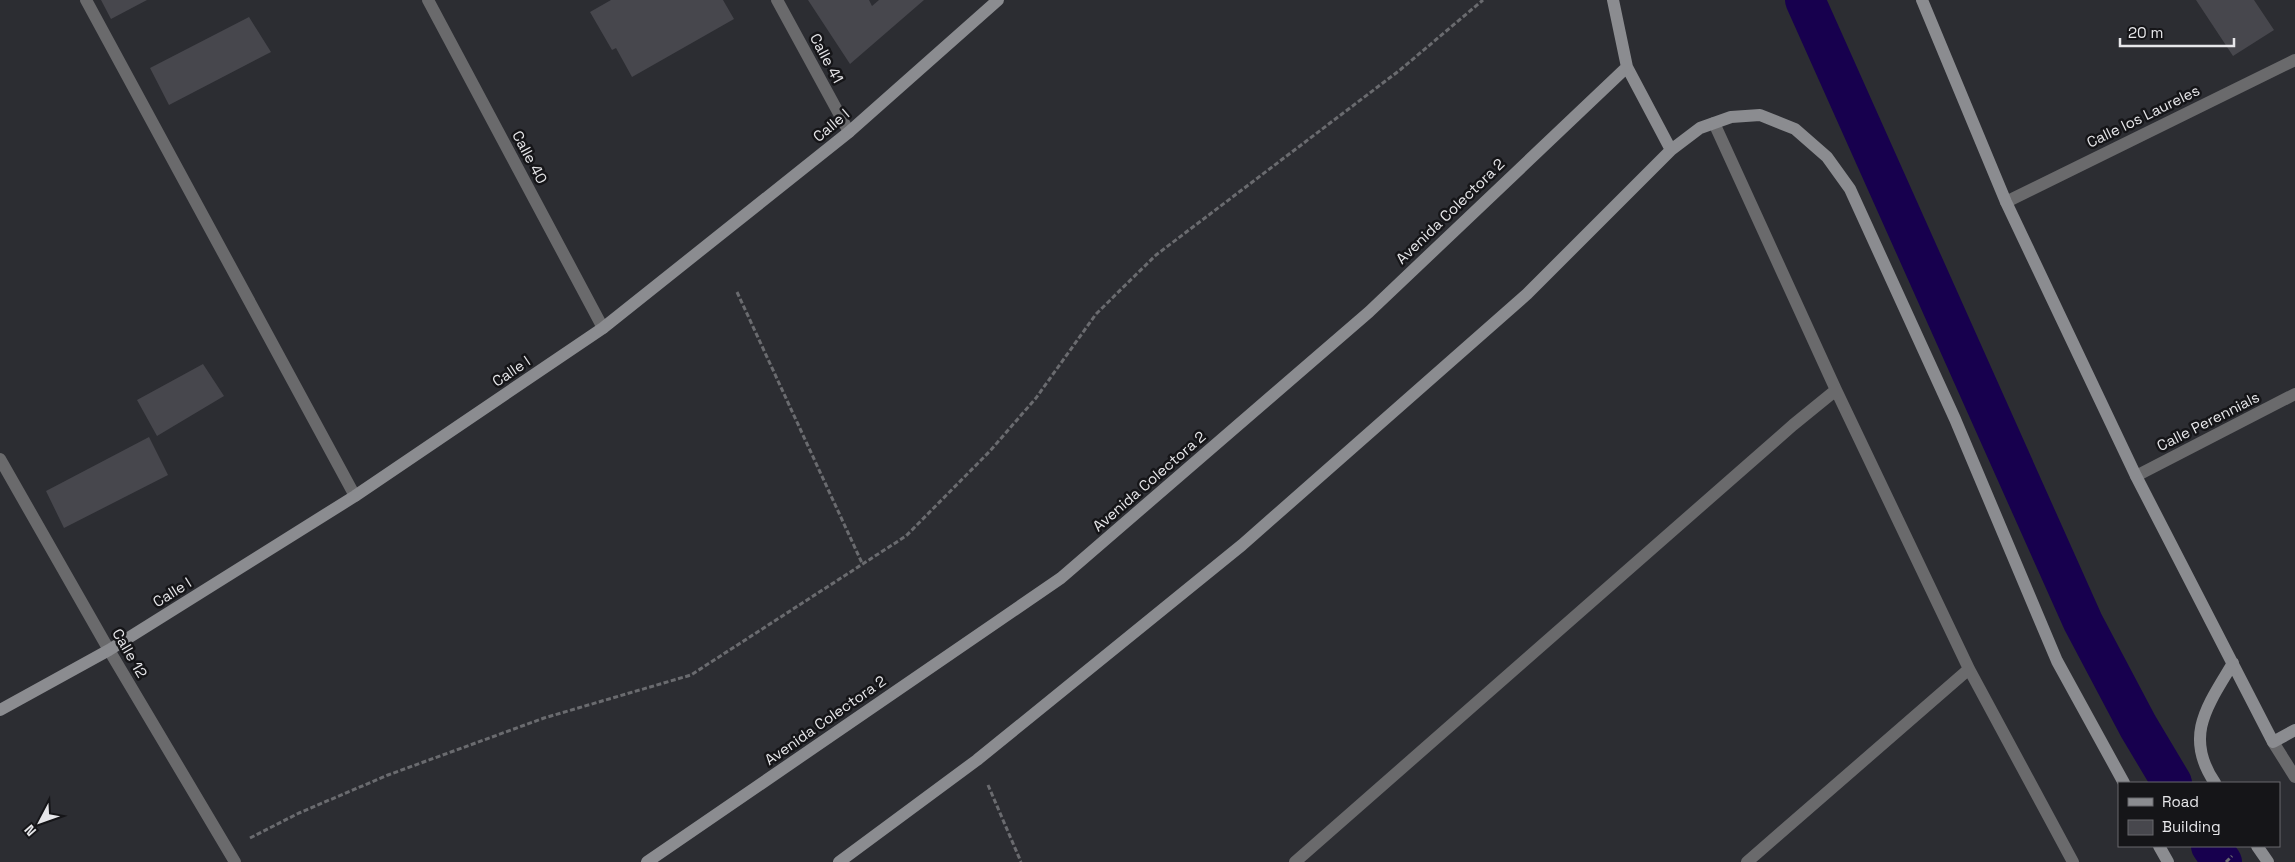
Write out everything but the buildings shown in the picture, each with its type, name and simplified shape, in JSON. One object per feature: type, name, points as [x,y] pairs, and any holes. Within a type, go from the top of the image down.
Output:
[{"type":"street","points":[[86,0],[355,496]]},
{"type":"street","name":"Calle 40","points":[[428,0],[603,328]]},
{"type":"street","name":"Calle 41","points":[[777,0],[849,132]]},
{"type":"street","name":"Calle I","points":[[0,710],[109,650],[355,496],[603,328],[849,132],[998,0]]},
{"type":"street","points":[[1613,0],[1626,67],[1671,150]]},
{"type":"street","points":[[1922,0],[2006,202],[2136,476],[2273,742],[2295,776]]},
{"type":"street","name":"Calle los Laureles","points":[[2006,202],[2295,60]]},
{"type":"street","name":"Avenida Colectora 2","points":[[647,862],[1061,578],[1369,312],[1626,67]]},
{"type":"street","points":[[839,862],[977,760],[1242,545],[1527,294],[1671,150],[1700,128],[1731,117],[1760,115],[1795,129],[1828,157],[1850,189],[1954,419],[2057,662],[2123,782]]},
{"type":"street","points":[[1714,123],[1836,390],[1969,670],[2073,862]]},
{"type":"street","points":[[1295,862],[1785,431],[1836,390]]},
{"type":"street","name":"Calle Perennials","points":[[2136,476],[2295,394]]},
{"type":"street","name":"Calle 12","points":[[0,459],[109,650],[235,862]]},
{"type":"street","points":[[2214,782],[2200,753],[2198,731],[2207,706],[2233,663]]},
{"type":"street","points":[[1747,862],[1969,670]]},
{"type":"street","points":[[2273,742],[2295,730]]},
{"type":"street","points":[[2159,847],[2168,862]]},
{"type":"street","points":[[2258,847],[2268,862]]},
{"type":"path","points":[[228,850],[299,813],[388,775],[544,718],[691,675],[862,562],[906,536],[990,451],[1036,398],[1096,314],[1156,255],[1400,70],[1484,0]]},
{"type":"path","points":[[737,292],[862,562]]},
{"type":"path","points":[[977,760],[1021,862]]},
{"type":"path","points":[[2226,862],[2234,854]]},
{"type":"waterway","points":[[1805,0],[2083,622],[2138,726],[2171,782]]},
{"type":"waterway","points":[[2212,847],[2222,862]]}]
